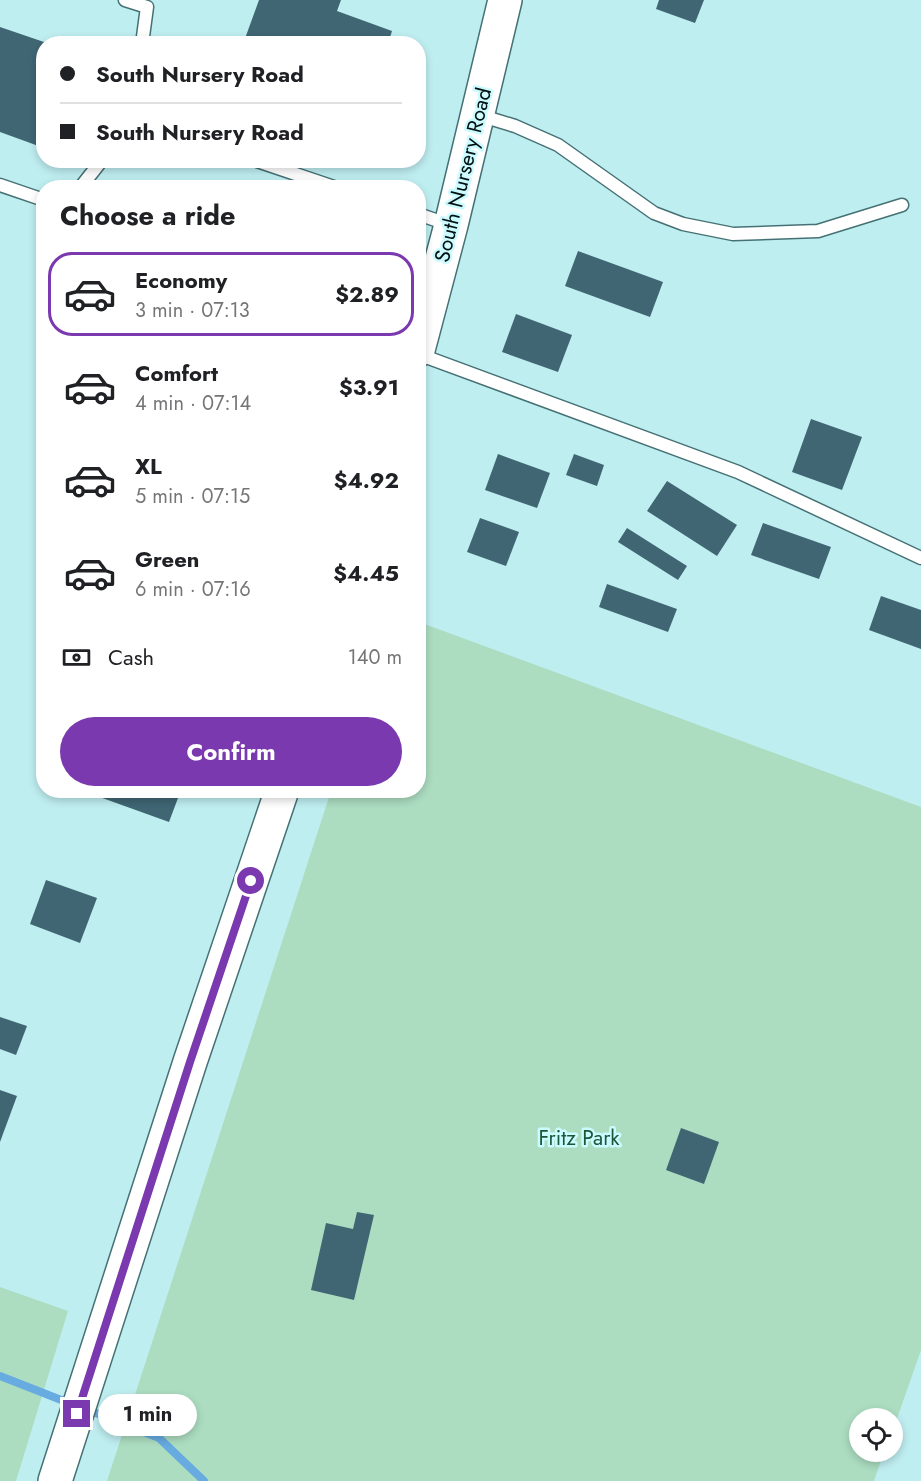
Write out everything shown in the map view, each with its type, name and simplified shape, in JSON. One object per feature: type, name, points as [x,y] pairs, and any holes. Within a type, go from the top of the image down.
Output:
[{"type":"street","name":"South Nursery Road","points":[[426,321],[505,0]]},
{"type":"street","points":[[55,1481],[190,1062],[279,798]]},
{"type":"lane","points":[[125,0],[147,7],[143,36]]},
{"type":"lane","points":[[477,114],[515,126],[558,145],[654,213],[683,224],[733,234],[818,231],[902,205]]},
{"type":"lane","points":[[278,168],[313,180]]},
{"type":"lane","points":[[0,185],[36,197]]},
{"type":"lane","points":[[426,217],[451,225]]},
{"type":"lane","points":[[426,355],[738,472],[921,558]]},
{"type":"green space","name":"Fritz Park","points":[[426,625],[921,807],[921,1350],[901,1408],[849,1408],[849,1462],[881,1462],[874,1481],[107,1481],[329,798],[426,798]]},
{"type":"green space","points":[[0,1287],[68,1311],[16,1481],[0,1481]]},
{"type":"building","points":[[259,0],[341,0],[337,11],[392,31],[390,36],[246,36]]},
{"type":"building","points":[[659,0],[704,0],[695,23],[656,9]]},
{"type":"building","points":[[0,27],[36,39],[36,145],[0,132]]},
{"type":"building","points":[[578,251],[663,282],[650,317],[565,286]]},
{"type":"building","points":[[516,314],[572,335],[558,372],[502,352]]},
{"type":"building","points":[[811,419],[862,437],[842,490],[792,472]]},
{"type":"building","points":[[498,454],[550,473],[537,508],[485,490]]},
{"type":"building","points":[[574,454],[604,465],[597,486],[566,475]]},
{"type":"building","points":[[667,481],[737,525],[717,556],[647,511]]},
{"type":"building","points":[[480,518],[519,532],[506,566],[467,552]]},
{"type":"building","points":[[763,523],[831,547],[819,579],[751,555]]},
{"type":"building","points":[[627,528],[687,566],[678,580],[618,542]]},
{"type":"building","points":[[607,584],[677,609],[668,632],[599,607]]},
{"type":"building","points":[[881,596],[921,610],[921,649],[869,630]]},
{"type":"building","points":[[102,798],[178,798],[169,822]]},
{"type":"building","points":[[46,880],[97,898],[80,943],[30,924]]},
{"type":"building","points":[[0,1017],[27,1026],[16,1055],[0,1049]]},
{"type":"building","points":[[0,1090],[17,1096],[0,1142]]},
{"type":"building","points":[[681,1128],[719,1142],[704,1184],[666,1170]]},
{"type":"building","points":[[357,1212],[374,1215],[354,1300],[311,1290],[326,1223],[353,1229]]},
{"type":"waterway","points":[[0,1376],[74,1405]]},
{"type":"waterway","points":[[86,1409],[159,1438],[204,1481]]},
{"type":"route","points":[[77,1414],[190,1062],[251,881]]}]
